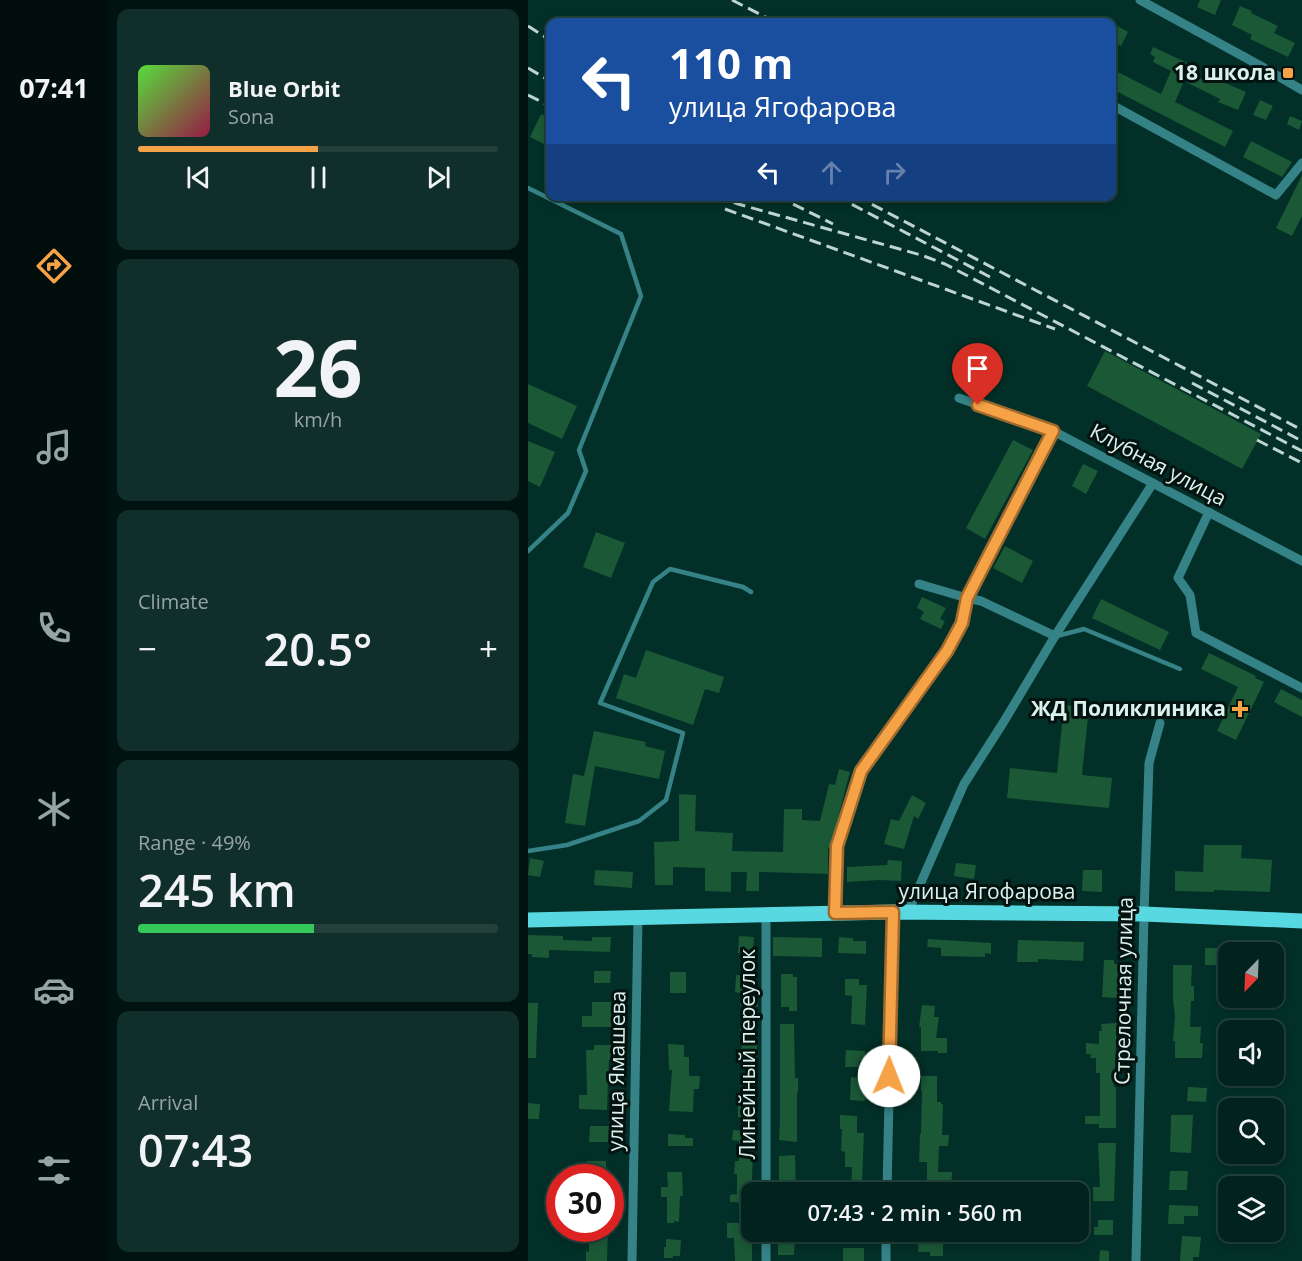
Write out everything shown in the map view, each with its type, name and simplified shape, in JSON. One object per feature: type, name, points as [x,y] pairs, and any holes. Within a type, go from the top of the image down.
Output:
[{"type":"main road","name":"улица Ягофарова","points":[[528,920],[900,912],[1144,914],[1302,921]]},
{"type":"street","points":[[1140,0],[1302,90]]},
{"type":"street","points":[[1116,107],[1276,195],[1302,163]]},
{"type":"street","name":"Клубная улица","points":[[959,398],[1053,431],[1302,561]]},
{"type":"street","points":[[835,913],[837,846],[861,771],[947,651],[962,623],[967,598],[1053,431]]},
{"type":"street","points":[[887,1182],[900,912],[964,784],[1055,636],[1154,483]]},
{"type":"street","points":[[1209,512],[1178,578],[1190,596],[1196,633],[1302,688]]},
{"type":"street","points":[[919,584],[981,600],[1055,636]]},
{"type":"street","name":"Стрелочная улица","points":[[1137,1261],[1149,764],[1160,723]]},
{"type":"street","name":"Линейный переулок","points":[[766,915],[766,1182]]},
{"type":"street","name":"улица Ямашева","points":[[632,1261],[638,917]]},
{"type":"street","points":[[766,1242],[766,1261]]},
{"type":"street","points":[[886,1242],[886,1261]]},
{"type":"lane","points":[[528,188],[546,197]]},
{"type":"lane","points":[[528,551],[568,513],[586,471],[579,450],[641,296],[621,234],[554,201]]},
{"type":"lane","points":[[528,851],[567,845],[639,821],[666,800],[682,734],[600,703],[653,582],[670,569],[743,587],[751,592]]},
{"type":"lane","points":[[1055,636],[1084,629],[1180,669]]},
{"type":"building","points":[[1200,0],[1221,0],[1215,15],[1197,7]]},
{"type":"building","points":[[1240,6],[1278,26],[1274,33],[1295,43],[1288,57],[1250,39],[1252,35],[1232,25]]},
{"type":"building","points":[[1116,25],[1128,32],[1121,46],[1116,43]]},
{"type":"building","points":[[1153,47],[1192,65],[1189,72],[1205,81],[1209,74],[1246,92],[1238,110],[1218,102],[1220,99],[1184,81],[1175,102],[1233,131],[1225,147],[1116,91],[1116,71],[1161,94],[1171,71],[1153,62],[1155,57],[1150,54]]},
{"type":"building","points":[[1260,100],[1273,106],[1266,120],[1253,115]]},
{"type":"building","points":[[541,114],[546,116],[546,145],[530,137]]},
{"type":"building","points":[[1290,116],[1302,121],[1299,130],[1287,124]]},
{"type":"building","points":[[1251,141],[1292,162],[1282,177],[1243,157]]},
{"type":"building","points":[[1302,175],[1302,216],[1292,236],[1276,228]]},
{"type":"building","points":[[1105,351],[1261,434],[1242,469],[1087,386]]},
{"type":"building","points":[[528,384],[577,406],[562,439],[528,423]]},
{"type":"building","points":[[1013,440],[1033,450],[985,539],[966,528]]},
{"type":"building","points":[[528,441],[555,452],[540,487],[528,481]]},
{"type":"building","points":[[1083,464],[1098,471],[1086,494],[1072,486]]},
{"type":"building","points":[[596,532],[625,543],[611,578],[583,567]]},
{"type":"building","points":[[1005,546],[1033,561],[1022,583],[993,568]]},
{"type":"building","points":[[922,597],[946,608],[940,619],[945,621],[941,629],[920,619],[924,612],[917,608]]},
{"type":"building","points":[[1101,599],[1169,632],[1160,650],[1092,618]]},
{"type":"building","points":[[646,650],[724,677],[719,693],[705,689],[693,725],[616,698],[624,674],[636,678]]},
{"type":"building","name":"ЖД Поликлиника","points":[[1209,653],[1264,682],[1236,740],[1217,731],[1238,687],[1201,669]]},
{"type":"building","points":[[1281,689],[1302,700],[1302,717],[1274,702]]},
{"type":"building","points":[[1064,705],[1089,707],[1082,775],[1112,778],[1109,808],[1007,798],[1010,768],[1057,773]]},
{"type":"building","points":[[594,731],[646,742],[645,746],[665,751],[659,779],[595,766],[585,826],[565,823],[573,774],[584,776]]},
{"type":"building","points":[[839,769],[850,772],[830,849],[828,848],[828,874],[759,872],[759,891],[746,891],[747,872],[731,872],[731,892],[705,891],[705,868],[673,867],[673,885],[655,885],[654,842],[679,841],[679,794],[696,795],[695,831],[733,833],[732,851],[783,852],[784,809],[802,809],[802,820],[820,821],[829,784],[835,785]]},
{"type":"building","points":[[912,795],[926,803],[918,819],[914,816],[904,849],[884,844],[891,819],[899,821]]},
{"type":"building","points":[[1204,845],[1242,845],[1241,858],[1272,860],[1270,892],[1175,891],[1175,871],[1203,872]]},
{"type":"building","points":[[530,858],[544,861],[540,877],[528,875]]},
{"type":"building","points":[[888,860],[902,861],[901,881],[847,882],[847,867],[887,865]]},
{"type":"building","points":[[956,863],[976,865],[974,879],[954,876]]},
{"type":"building","points":[[595,870],[633,872],[632,888],[594,885]]},
{"type":"building","points":[[1083,870],[1102,870],[1102,892],[1082,891]]},
{"type":"building","points":[[528,935],[563,936],[563,940],[592,941],[592,937],[611,937],[610,952],[549,950],[549,958],[532,957],[532,954],[528,954]]},
{"type":"building","points":[[739,936],[754,937],[753,954],[738,953]]},
{"type":"building","points":[[773,937],[822,938],[822,957],[773,956]]},
{"type":"building","points":[[839,937],[853,938],[853,941],[866,941],[866,954],[838,953]]},
{"type":"building","points":[[928,939],[991,943],[991,954],[985,953],[985,957],[941,956],[941,948],[927,947]]},
{"type":"building","points":[[1018,940],[1084,942],[1083,961],[1038,959],[1038,962],[1017,962]]},
{"type":"building","points":[[1205,948],[1218,948],[1218,965],[1205,965]]},
{"type":"building","points":[[1104,960],[1114,960],[1114,964],[1118,964],[1117,998],[1102,997]]},
{"type":"building","points":[[1173,965],[1192,965],[1191,986],[1194,986],[1194,1001],[1191,1001],[1190,1027],[1201,1027],[1202,1058],[1175,1058]]},
{"type":"building","points":[[594,971],[611,971],[610,983],[594,983]]},
{"type":"building","points":[[670,972],[686,972],[686,993],[670,993]]},
{"type":"building","points":[[781,974],[793,974],[793,977],[797,977],[797,1011],[789,1011],[789,1007],[781,1007]]},
{"type":"building","points":[[736,975],[757,976],[758,1007],[740,1006],[741,993],[735,992]]},
{"type":"building","points":[[845,979],[859,979],[859,985],[867,985],[865,1025],[851,1024],[852,996],[845,995]]},
{"type":"building","points":[[592,1002],[611,1002],[611,1027],[582,1027],[582,1016],[592,1016]]},
{"type":"building","points":[[528,1003],[538,1003],[536,1058],[528,1058]]},
{"type":"building","points":[[922,1005],[935,1006],[934,1017],[939,1017],[936,1038],[947,1038],[947,1053],[921,1051],[921,1027],[919,1027]]},
{"type":"building","points":[[1117,1023],[1114,1087],[1116,1087],[1116,1128],[1099,1128],[1099,1124],[1085,1124],[1085,1116],[1100,1116],[1100,1073],[1096,1073],[1096,1058],[1090,1058],[1091,1054],[1086,1054],[1086,1043],[1099,1044],[1101,1024]]},
{"type":"building","points":[[780,1024],[794,1024],[795,1078],[798,1078],[797,1142],[779,1140]]},
{"type":"building","points":[[740,1025],[757,1026],[757,1057],[741,1060]]},
{"type":"building","points":[[668,1044],[684,1045],[684,1057],[689,1057],[689,1076],[700,1076],[699,1089],[694,1089],[693,1112],[669,1111],[672,1070],[669,1070]]},
{"type":"building","points":[[594,1045],[611,1045],[607,1110],[579,1109],[579,1095],[587,1095],[586,1050],[594,1050]]},
{"type":"building","points":[[846,1050],[865,1051],[865,1061],[859,1061],[859,1067],[845,1067]]},
{"type":"building","points":[[921,1076],[937,1076],[937,1102],[943,1104],[942,1135],[949,1135],[948,1146],[939,1146],[938,1172],[952,1172],[952,1182],[927,1182],[927,1162],[919,1162]]},
{"type":"building","points":[[741,1077],[756,1077],[754,1117],[738,1117]]},
{"type":"building","points":[[851,1077],[866,1078],[865,1101],[850,1100]]},
{"type":"building","points":[[1188,1087],[1207,1088],[1206,1102],[1187,1101]]},
{"type":"building","points":[[528,1103],[540,1104],[539,1119],[528,1119]]},
{"type":"building","points":[[840,1115],[857,1116],[857,1133],[864,1133],[862,1182],[851,1182],[852,1167],[845,1167],[845,1152],[841,1151],[842,1129],[840,1129]]},
{"type":"building","points":[[1171,1115],[1193,1115],[1191,1153],[1170,1152]]},
{"type":"building","points":[[590,1126],[609,1126],[608,1142],[589,1142]]},
{"type":"building","points":[[733,1130],[754,1132],[752,1182],[741,1182],[741,1203],[730,1202],[730,1195],[737,1194],[737,1174],[734,1174],[735,1161],[739,1161],[739,1141],[732,1140]]},
{"type":"building","points":[[668,1134],[693,1138],[693,1146],[668,1146]]},
{"type":"building","points":[[1098,1143],[1116,1143],[1114,1201],[1093,1201],[1093,1187],[1100,1187]]},
{"type":"building","points":[[795,1155],[796,1182],[779,1182],[779,1156]]},
{"type":"building","points":[[587,1161],[606,1161],[606,1164],[587,1164]]},
{"type":"building","points":[[1170,1171],[1188,1171],[1187,1190],[1169,1190]]},
{"type":"building","points":[[667,1172],[682,1172],[683,1196],[680,1196],[679,1222],[674,1221],[674,1223],[667,1223],[667,1197],[661,1197],[661,1187],[668,1187]]},
{"type":"building","points":[[1169,1205],[1198,1206],[1198,1216],[1184,1216],[1184,1224],[1168,1224]]},
{"type":"building","points":[[1098,1220],[1113,1220],[1113,1235],[1094,1235],[1094,1227],[1098,1227]]},
{"type":"building","points":[[727,1223],[739,1223],[741,1242],[752,1242],[752,1261],[735,1261],[734,1238],[727,1238]]},
{"type":"building","points":[[1182,1236],[1201,1237],[1199,1257],[1193,1257],[1193,1261],[1180,1261]]},
{"type":"building","points":[[666,1239],[681,1240],[680,1256],[664,1258]]},
{"type":"building","points":[[589,1242],[608,1242],[607,1261],[586,1261],[586,1251],[589,1252]]},
{"type":"building","points":[[778,1242],[795,1242],[794,1255],[778,1255]]},
{"type":"building","points":[[918,1242],[943,1242],[943,1256],[930,1256],[930,1252],[918,1252]]},
{"type":"building","points":[[843,1248],[864,1248],[864,1261],[843,1261]]},
{"type":"building","points":[[1100,1250],[1109,1251],[1109,1261],[1099,1261]]},
{"type":"railway","points":[[732,0],[767,18]]},
{"type":"railway","points":[[528,26],[546,37]]},
{"type":"railway","points":[[528,68],[546,79]]},
{"type":"railway","points":[[528,95],[546,104]]},
{"type":"railway","points":[[730,201],[921,255],[945,264],[1302,451]]},
{"type":"railway","points":[[787,201],[833,224]]},
{"type":"railway","points":[[846,201],[990,277]]},
{"type":"railway","points":[[866,201],[1302,430]]},
{"type":"railway","points":[[725,209],[1055,329]]},
{"type":"railway","points":[[1192,383],[1302,441]]},
{"type":"railway","points":[[1257,440],[1302,463]]},
{"type":"place","name":"18 школа","points":[[1288,73]]},
{"type":"place","name":"ЖД Поликлиника","points":[[1240,709]]},
{"type":"route","points":[[889,1076],[893,912],[835,913],[837,846],[861,771],[955,637],[962,623],[967,598],[1053,431],[978,405]]}]
